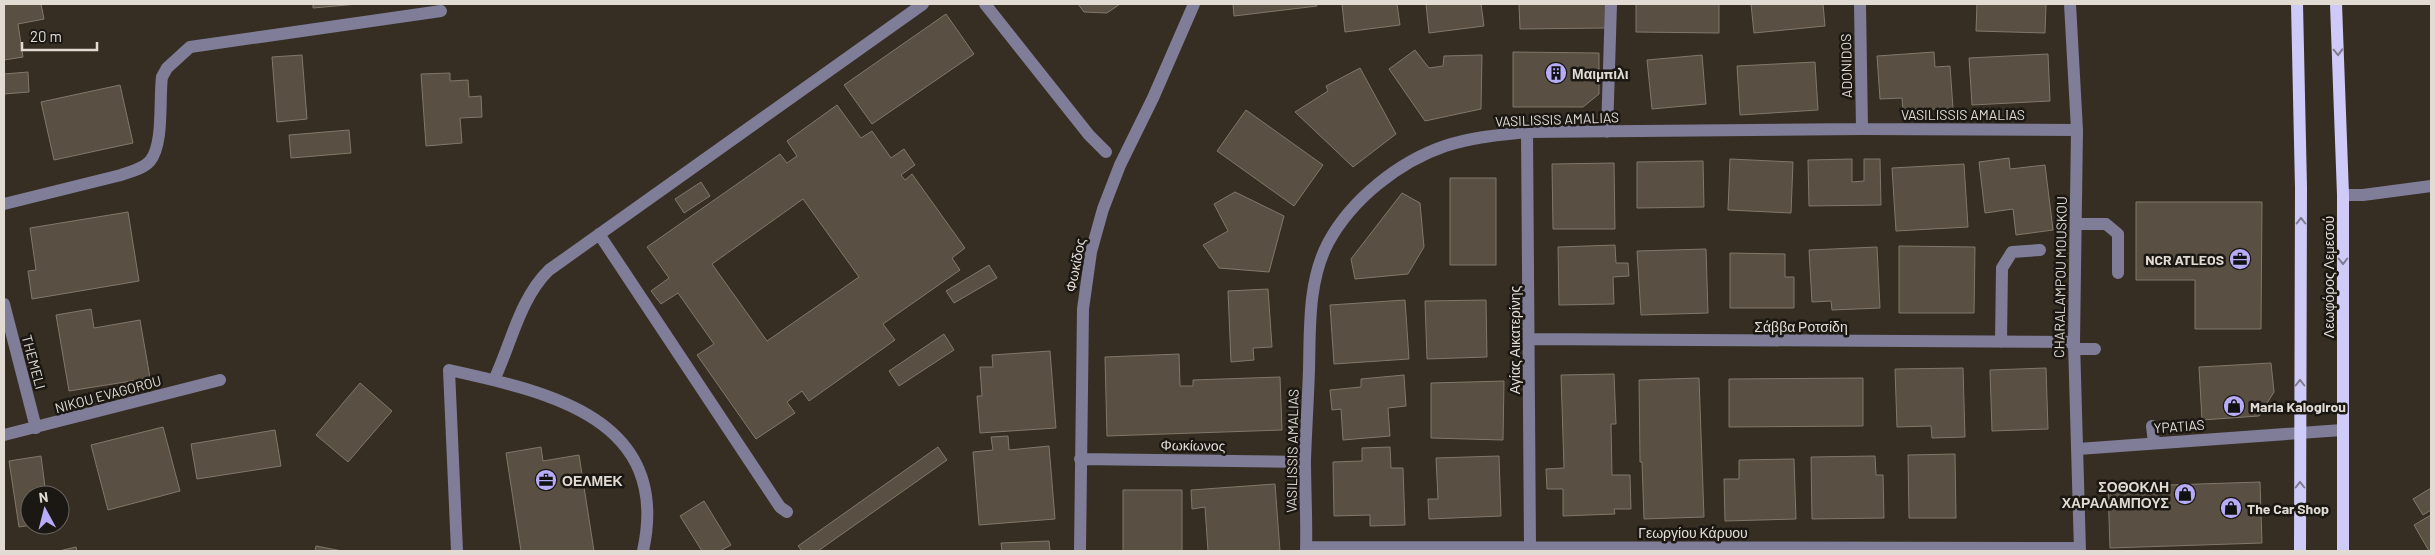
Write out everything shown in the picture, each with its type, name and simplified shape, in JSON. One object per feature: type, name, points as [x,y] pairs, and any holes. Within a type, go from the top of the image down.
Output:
[{"type":"main road","name":"Λεωφόρος Λεμεσού","points":[[2296,4],[2301,188],[2300,551]]},
{"type":"main road","name":"Λεωφόρος Λεμεσού","points":[[2336,4],[2343,195],[2342,551]]},
{"type":"street","points":[[494,380],[538,281],[599,234],[923,4]]},
{"type":"street","points":[[985,4],[1089,135],[1106,152]]},
{"type":"street","name":"Φωκίδος","points":[[1080,551],[1082,309],[1091,252],[1103,209],[1120,165],[1153,98],[1194,4]]},
{"type":"street","points":[[1607,132],[1611,4]]},
{"type":"street","name":"ADONIDOS","points":[[1860,4],[1862,128]]},
{"type":"street","name":"CHARALAMPOU MOUSKOU","points":[[2070,4],[2077,130],[2074,346],[2080,550]]},
{"type":"street","points":[[4,204],[121,175],[139,169],[150,161],[156,148],[162,77],[167,68],[190,47],[441,11]]},
{"type":"street","name":"VASILISSIS AMALIAS","points":[[1306,549],[1305,462],[1310,309],[1319,268],[1328,244],[1347,214],[1379,183],[1411,162],[1444,146],[1484,136],[1527,132],[1862,128],[2077,130]]},
{"type":"street","name":"Αγίας Αικατερίνης","points":[[1527,132],[1530,547]]},
{"type":"street","points":[[2343,195],[2363,195],[2431,186]]},
{"type":"street","points":[[2076,224],[2106,224],[2118,234],[2118,273]]},
{"type":"street","points":[[599,234],[780,508],[787,512]]},
{"type":"street","points":[[2001,342],[2002,268],[2012,252],[2040,250]]},
{"type":"street","name":"THEMELI","points":[[4,304],[36,428]]},
{"type":"street","name":"Σάββα Ροτσίδη","points":[[1529,339],[2001,342],[2095,349]]},
{"type":"street","points":[[457,551],[449,370],[494,380],[568,405],[600,421],[618,435],[634,457],[648,502],[648,527],[643,551]]},
{"type":"street","name":"NIKOU EVAGOROU","points":[[4,435],[220,380]]},
{"type":"street","points":[[2152,426],[2154,443]]},
{"type":"street","name":"YPATIAS","points":[[2078,449],[2342,430]]},
{"type":"street","name":"Φωκίωνος","points":[[1080,458],[1305,462]]},
{"type":"street","name":"Γεωργίου Κάρυου","points":[[1306,549],[1530,547],[2080,550]]},
{"type":"building","points":[[4,4],[41,4],[44,19],[18,24],[23,57],[4,60]]},
{"type":"building","points":[[313,4],[358,4],[313,8]]},
{"type":"building","points":[[1078,4],[1120,4],[1107,13],[1084,12]]},
{"type":"building","points":[[1233,4],[1316,4],[1317,6],[1234,16]]},
{"type":"building","points":[[1342,4],[1397,4],[1400,25],[1345,32]]},
{"type":"building","points":[[1426,4],[1481,4],[1484,26],[1429,33]]},
{"type":"building","points":[[1519,4],[1607,4],[1607,28],[1520,29]]},
{"type":"building","points":[[1636,4],[1719,4],[1719,33],[1636,32]]},
{"type":"building","points":[[1751,4],[1823,4],[1825,26],[1754,33]]},
{"type":"building","points":[[1977,4],[2046,4],[2045,33],[1976,31]]},
{"type":"building","points":[[946,14],[974,54],[872,124],[844,85]]},
{"type":"building","points":[[1415,50],[1429,68],[1443,66],[1444,56],[1482,55],[1481,109],[1425,121],[1389,69]]},
{"type":"building","name":"Μαιμπιλι","points":[[1513,52],[1599,53],[1599,94],[1583,107],[1513,107]]},
{"type":"building","points":[[1934,52],[1935,67],[1950,66],[1953,108],[1903,111],[1902,98],[1880,99],[1877,56]]},
{"type":"building","points":[[2048,54],[2050,101],[1972,105],[1969,58]]},
{"type":"building","points":[[302,55],[307,119],[277,122],[272,57]]},
{"type":"building","points":[[1702,55],[1706,104],[1652,109],[1647,60]]},
{"type":"building","points":[[1815,62],[1818,110],[1740,115],[1737,66]]},
{"type":"building","points":[[1360,68],[1396,134],[1353,167],[1295,112],[1328,91],[1326,86]]},
{"type":"building","points":[[28,72],[29,92],[4,94],[4,74]]},
{"type":"building","points":[[450,73],[450,81],[468,80],[469,97],[481,96],[482,117],[460,118],[462,143],[426,146],[421,74]]},
{"type":"building","points":[[120,85],[133,143],[54,160],[41,102]]},
{"type":"building","points":[[837,105],[861,138],[872,131],[891,158],[904,149],[915,165],[901,175],[905,180],[912,174],[965,248],[952,258],[960,270],[883,324],[895,340],[809,401],[802,391],[787,402],[795,413],[756,439],[697,355],[714,344],[678,293],[661,304],[651,291],[669,278],[647,247],[780,154],[787,163],[797,156],[787,141]],"holes":[[[803,199],[859,277],[767,341],[712,264]]]},
{"type":"building","points":[[1246,110],[1323,165],[1294,206],[1217,151]]},
{"type":"building","points":[[349,130],[351,153],[291,158],[289,135]]},
{"type":"building","points":[[2009,158],[2010,169],[2045,165],[2053,230],[2016,235],[2013,209],[1985,213],[1979,162]]},
{"type":"building","points":[[1730,159],[1793,162],[1791,213],[1728,210]]},
{"type":"building","points":[[1852,159],[1852,182],[1864,181],[1864,159],[1880,159],[1881,205],[1809,206],[1808,160]]},
{"type":"building","points":[[1703,161],[1704,207],[1637,208],[1637,162]]},
{"type":"building","points":[[1614,163],[1615,229],[1553,229],[1552,164]]},
{"type":"building","points":[[1964,164],[1968,227],[1896,231],[1892,168]]},
{"type":"building","points":[[1450,178],[1496,178],[1496,265],[1450,265]]},
{"type":"building","points":[[701,182],[710,196],[684,213],[675,199]]},
{"type":"building","points":[[1235,192],[1284,216],[1269,272],[1219,268],[1203,245],[1228,231],[1214,204]]},
{"type":"building","points":[[1402,193],[1420,203],[1424,247],[1408,274],[1355,279],[1351,259]]},
{"type":"building","points":[[2136,202],[2262,202],[2261,329],[2195,329],[2195,280],[2136,280]]},
{"type":"building","points":[[128,212],[139,281],[32,299],[28,271],[36,270],[30,228]]},
{"type":"building","points":[[1615,245],[1616,263],[1628,263],[1629,276],[1613,277],[1614,304],[1559,305],[1558,247]]},
{"type":"building","points":[[1899,246],[1975,247],[1974,313],[1899,313]]},
{"type":"building","points":[[1877,247],[1880,308],[1832,310],[1831,301],[1812,302],[1809,250]]},
{"type":"building","points":[[1706,249],[1708,313],[1641,315],[1637,251]]},
{"type":"building","points":[[1730,253],[1785,254],[1785,277],[1794,277],[1794,308],[1730,308]]},
{"type":"building","points":[[989,265],[997,278],[954,303],[946,291]]},
{"type":"building","points":[[1268,289],[1272,347],[1253,348],[1254,360],[1231,362],[1228,291]]},
{"type":"building","points":[[1405,300],[1409,359],[1334,364],[1330,305]]},
{"type":"building","points":[[1486,300],[1487,357],[1427,359],[1425,301]]},
{"type":"building","points":[[91,309],[94,328],[140,320],[150,378],[69,391],[56,315]]},
{"type":"building","points":[[944,334],[954,350],[899,386],[889,371]]},
{"type":"building","points":[[1050,351],[1056,428],[980,433],[977,396],[982,396],[980,367],[993,367],[992,355]]},
{"type":"building","points":[[1179,354],[1180,386],[1193,386],[1193,380],[1280,377],[1282,430],[1107,436],[1105,357]]},
{"type":"building","points":[[2271,363],[2274,392],[2259,416],[2202,420],[2199,367]]},
{"type":"building","points":[[1963,368],[1965,437],[1932,438],[1931,426],[1897,427],[1895,369]]},
{"type":"building","points":[[2046,368],[2048,429],[1992,431],[1990,370]]},
{"type":"building","points":[[1614,374],[1616,424],[1611,424],[1612,475],[1630,475],[1631,509],[1614,509],[1615,514],[1563,516],[1563,489],[1547,489],[1546,469],[1564,468],[1561,375]]},
{"type":"building","points":[[1404,375],[1406,406],[1388,408],[1390,436],[1343,440],[1341,409],[1332,410],[1330,390],[1361,387],[1361,379]]},
{"type":"building","points":[[1699,378],[1704,517],[1644,519],[1642,462],[1640,462],[1639,380]]},
{"type":"building","points":[[1863,378],[1863,426],[1729,427],[1729,379]]},
{"type":"building","points":[[1504,381],[1503,440],[1431,438],[1431,383]]},
{"type":"building","points":[[360,383],[392,411],[348,462],[316,435]]},
{"type":"building","points":[[163,427],[180,491],[108,510],[91,445]]},
{"type":"building","points":[[275,430],[281,466],[197,479],[191,444]]},
{"type":"building","points":[[1008,436],[1009,450],[1049,446],[1055,519],[979,525],[973,452],[993,450],[991,437]]},
{"type":"building","points":[[541,447],[543,461],[579,455],[594,551],[521,551],[506,453]]},
{"type":"building","points":[[938,447],[947,460],[818,551],[802,551],[798,546]]},
{"type":"building","points":[[1390,447],[1391,468],[1403,468],[1405,525],[1370,526],[1370,515],[1334,516],[1333,462],[1362,461],[1362,448]]},
{"type":"building","points":[[1955,454],[1956,518],[1909,518],[1908,455]]},
{"type":"building","points":[[41,456],[45,485],[20,485],[20,527],[19,527],[9,461]]},
{"type":"building","points":[[1499,456],[1501,516],[1429,519],[1428,499],[1438,499],[1436,458]]},
{"type":"building","points":[[1875,456],[1876,475],[1883,475],[1884,518],[1812,519],[1811,457]]},
{"type":"building","points":[[1794,459],[1796,519],[1725,521],[1724,479],[1739,479],[1739,460]]},
{"type":"building","points":[[2260,482],[2262,543],[2110,548],[2108,487]]},
{"type":"building","points":[[1275,484],[1280,551],[1208,551],[1205,507],[1192,509],[1191,490]]},
{"type":"building","points":[[2431,488],[2431,510],[2423,515],[2413,499]]},
{"type":"building","points":[[1123,490],[1182,490],[1182,551],[1123,551]]},
{"type":"building","points":[[704,501],[731,545],[720,551],[702,551],[680,516]]},
{"type":"building","points":[[2431,515],[2431,551],[2429,551],[2414,525]]},
{"type":"building","points":[[1049,541],[1050,551],[1002,551],[1001,543]]},
{"type":"building","points":[[316,546],[342,551],[315,551]]},
{"type":"building","points":[[76,547],[77,551],[59,551]]},
{"type":"place","name":"Μαιμπιλι","points":[[1556,73]]},
{"type":"place","name":"NCR ATLEOS","points":[[2240,259]]},
{"type":"place","name":"Maria Kalogirou","points":[[2234,406]]},
{"type":"place","name":"ΟΕΛΜΕΚ","points":[[546,480]]},
{"type":"place","name":"ΣΟΘΟΚΛΗ ΧΑΡΑΛΑΜΠΟΥΣ","points":[[2185,494]]},
{"type":"place","name":"The Car Shop","points":[[2231,508]]}]
